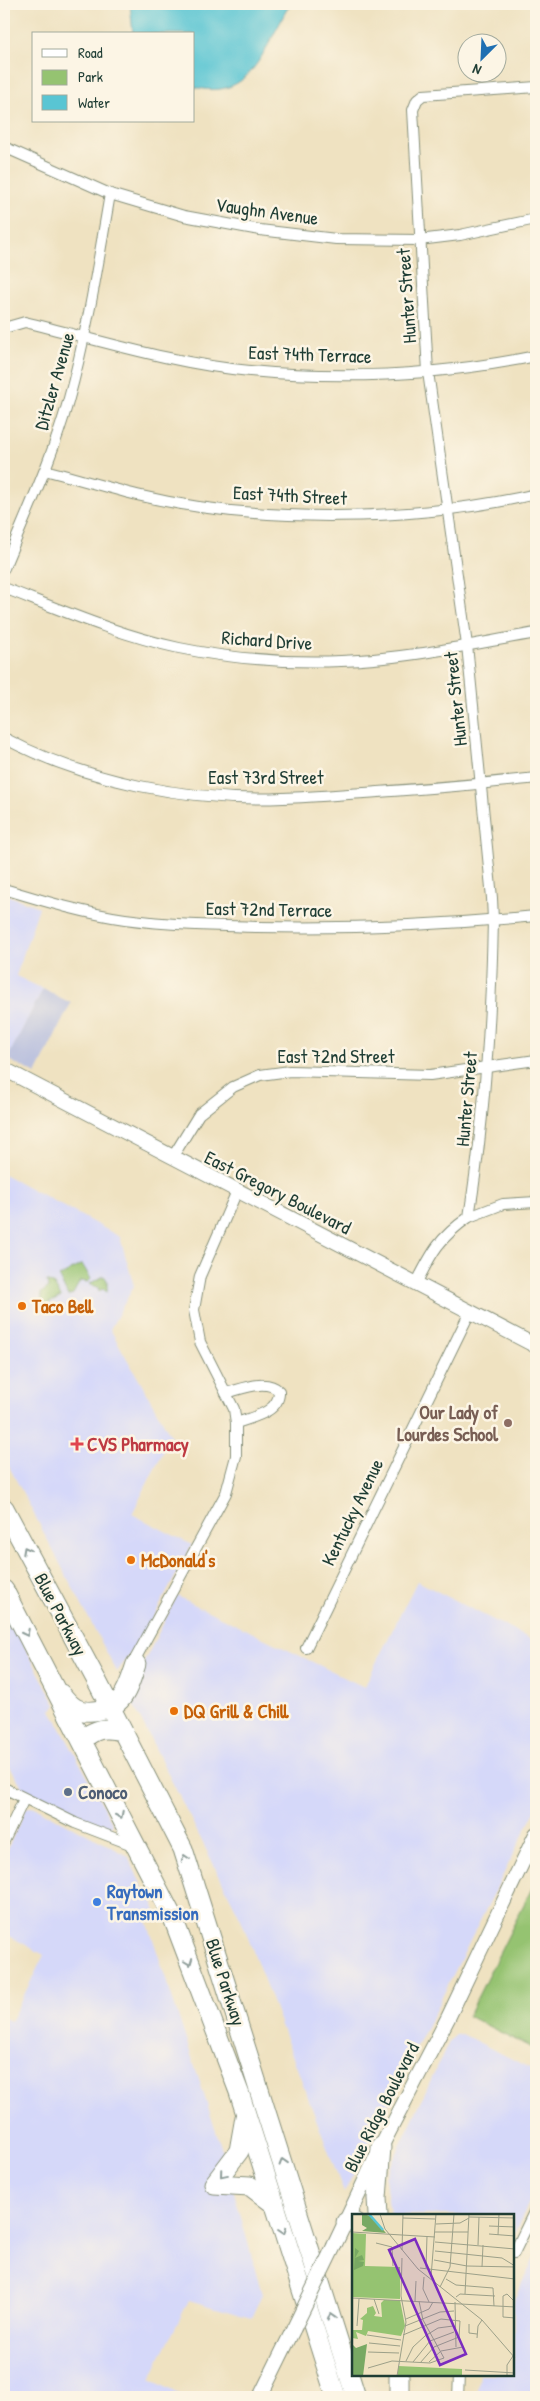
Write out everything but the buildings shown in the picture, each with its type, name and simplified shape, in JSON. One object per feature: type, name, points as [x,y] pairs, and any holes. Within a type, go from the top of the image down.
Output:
[{"type":"highway","name":"Blue Parkway","points":[[4,1508],[110,1707],[182,1849],[356,2397]]},
{"type":"highway","name":"Blue Parkway","points":[[4,1590],[8,1610],[55,1688],[173,1918],[246,2113],[336,2397]]},
{"type":"highway","points":[[99,1686],[119,1680],[135,1664]]},
{"type":"highway","points":[[55,1688],[76,1709],[89,1710],[110,1707],[120,1701],[135,1664]]},
{"type":"highway","points":[[82,1740],[97,1729],[110,1728],[122,1731]]},
{"type":"highway","points":[[246,2113],[238,2151],[226,2171],[214,2184],[250,2186],[274,2204]]},
{"type":"highway","points":[[378,2214],[376,2198],[381,2147]]},
{"type":"highway","points":[[399,2376],[399,2397]]},
{"type":"main road","name":"East Gregory Boulevard","points":[[4,1069],[536,1346]]},
{"type":"main road","name":"Blue Ridge Boulevard","points":[[353,2214],[381,2147],[448,2018],[536,1834]]},
{"type":"main road","name":"Blue Ridge Boulevard","points":[[260,2397],[334,2246],[350,2222]]},
{"type":"street","name":"Hunter Street","points":[[469,1217],[479,1155],[488,1066],[493,920],[482,785],[467,645],[428,372],[413,110],[417,100],[423,95],[536,87]]},
{"type":"street","name":"Vaughn Avenue","points":[[4,147],[110,194],[184,216],[260,230],[336,239],[419,240],[460,235],[536,218]]},
{"type":"street","name":"Ditzler Avenue","points":[[4,568],[45,470],[68,404],[85,337],[110,194]]},
{"type":"street","name":"East 74th Terrace","points":[[4,328],[25,322],[159,356],[249,371],[341,376],[428,372],[494,365],[536,356]]},
{"type":"street","name":"East 74th Street","points":[[45,470],[138,495],[248,512],[344,516],[447,508],[536,494]]},
{"type":"street","name":"Richard Drive","points":[[4,588],[126,634],[179,648],[233,657],[288,662],[342,661],[397,656],[536,633]]},
{"type":"street","name":"East 73rd Street","points":[[4,738],[45,757],[108,778],[172,791],[227,797],[282,798],[482,785],[536,778]]},
{"type":"street","name":"East 72nd Terrace","points":[[4,889],[67,908],[116,917],[210,926],[350,928],[536,916]]},
{"type":"street","name":"East 72nd Street","points":[[172,1158],[199,1114],[233,1087],[260,1075],[290,1071],[430,1074],[536,1060]]},
{"type":"street","points":[[135,1664],[226,1493],[236,1456],[234,1409],[200,1342],[194,1310],[200,1276],[236,1191]]},
{"type":"street","points":[[416,1284],[437,1244],[454,1227],[469,1217],[503,1204],[536,1202]]},
{"type":"street","name":"Kentucky Avenue","points":[[306,1648],[470,1312]]},
{"type":"street","points":[[226,1393],[266,1384],[275,1386],[279,1391],[276,1406],[236,1423]]},
{"type":"street","points":[[4,1788],[75,1823],[136,1846]]},
{"type":"street","points":[[4,1841],[24,1799]]},
{"type":"street","points":[[515,2251],[536,2208]]},
{"type":"street","points":[[458,2397],[459,2376]]},
{"type":"shaded area","points":[[4,894],[39,907],[16,976],[43,989],[7,1059],[4,1057]]},
{"type":"shaded area","points":[[43,989],[71,1003],[36,1074],[7,1059]]},
{"type":"shaded area","points":[[4,1174],[120,1237],[134,1286],[110,1329],[171,1436],[132,1514],[192,1545],[143,1637],[117,1672],[4,1457]]},
{"type":"shaded area","points":[[417,1581],[536,1642],[536,1809],[344,2193],[241,1919],[128,1694],[177,1596],[364,1687]]},
{"type":"shaded area","points":[[4,1621],[11,1621],[56,1705],[51,1710],[113,1824],[109,1831],[104,1831],[22,1789],[4,1758]]},
{"type":"shaded area","points":[[30,1807],[36,1808],[128,1856],[143,1888],[150,1893],[157,1915],[147,1921],[225,2159],[262,2294],[251,2318],[189,2300],[150,2379],[185,2397],[4,2397],[4,2018],[11,2021],[44,1955],[4,1933],[4,1856],[26,1809]]},
{"type":"shaded area","points":[[462,2034],[536,2071],[536,2188],[515,2232],[515,2214],[390,2214],[385,2178],[450,2040],[456,2035]]},
{"type":"shaded area","points":[[536,2253],[536,2397],[477,2397],[480,2376],[515,2376],[515,2298]]},
{"type":"green space","points":[[82,1264],[91,1279],[87,1282],[80,1281],[73,1294],[68,1296],[59,1277]]},
{"type":"green space","points":[[104,1276],[107,1280],[107,1292],[103,1289],[98,1291],[99,1288],[89,1284]]},
{"type":"green space","points":[[47,1281],[54,1285],[61,1297],[43,1306],[41,1293],[48,1288]]},
{"type":"green space","points":[[536,1880],[536,2050],[468,2016]]},
{"type":"water","points":[[130,4],[291,4],[257,63],[248,74],[226,88],[211,90],[195,87],[195,32],[133,32]]},
{"type":"place","name":"Taco Bell","points":[[22,1306]]},
{"type":"place","name":"Our Lady of Lourdes School","points":[[508,1423]]},
{"type":"place","name":"CVS Pharmacy","points":[[77,1444]]},
{"type":"place","name":"McDonald's","points":[[131,1560]]},
{"type":"place","name":"DQ Grill & Chill","points":[[174,1711]]},
{"type":"place","name":"Conoco","points":[[68,1792]]},
{"type":"place","name":"Raytown Transmission","points":[[97,1902]]}]
